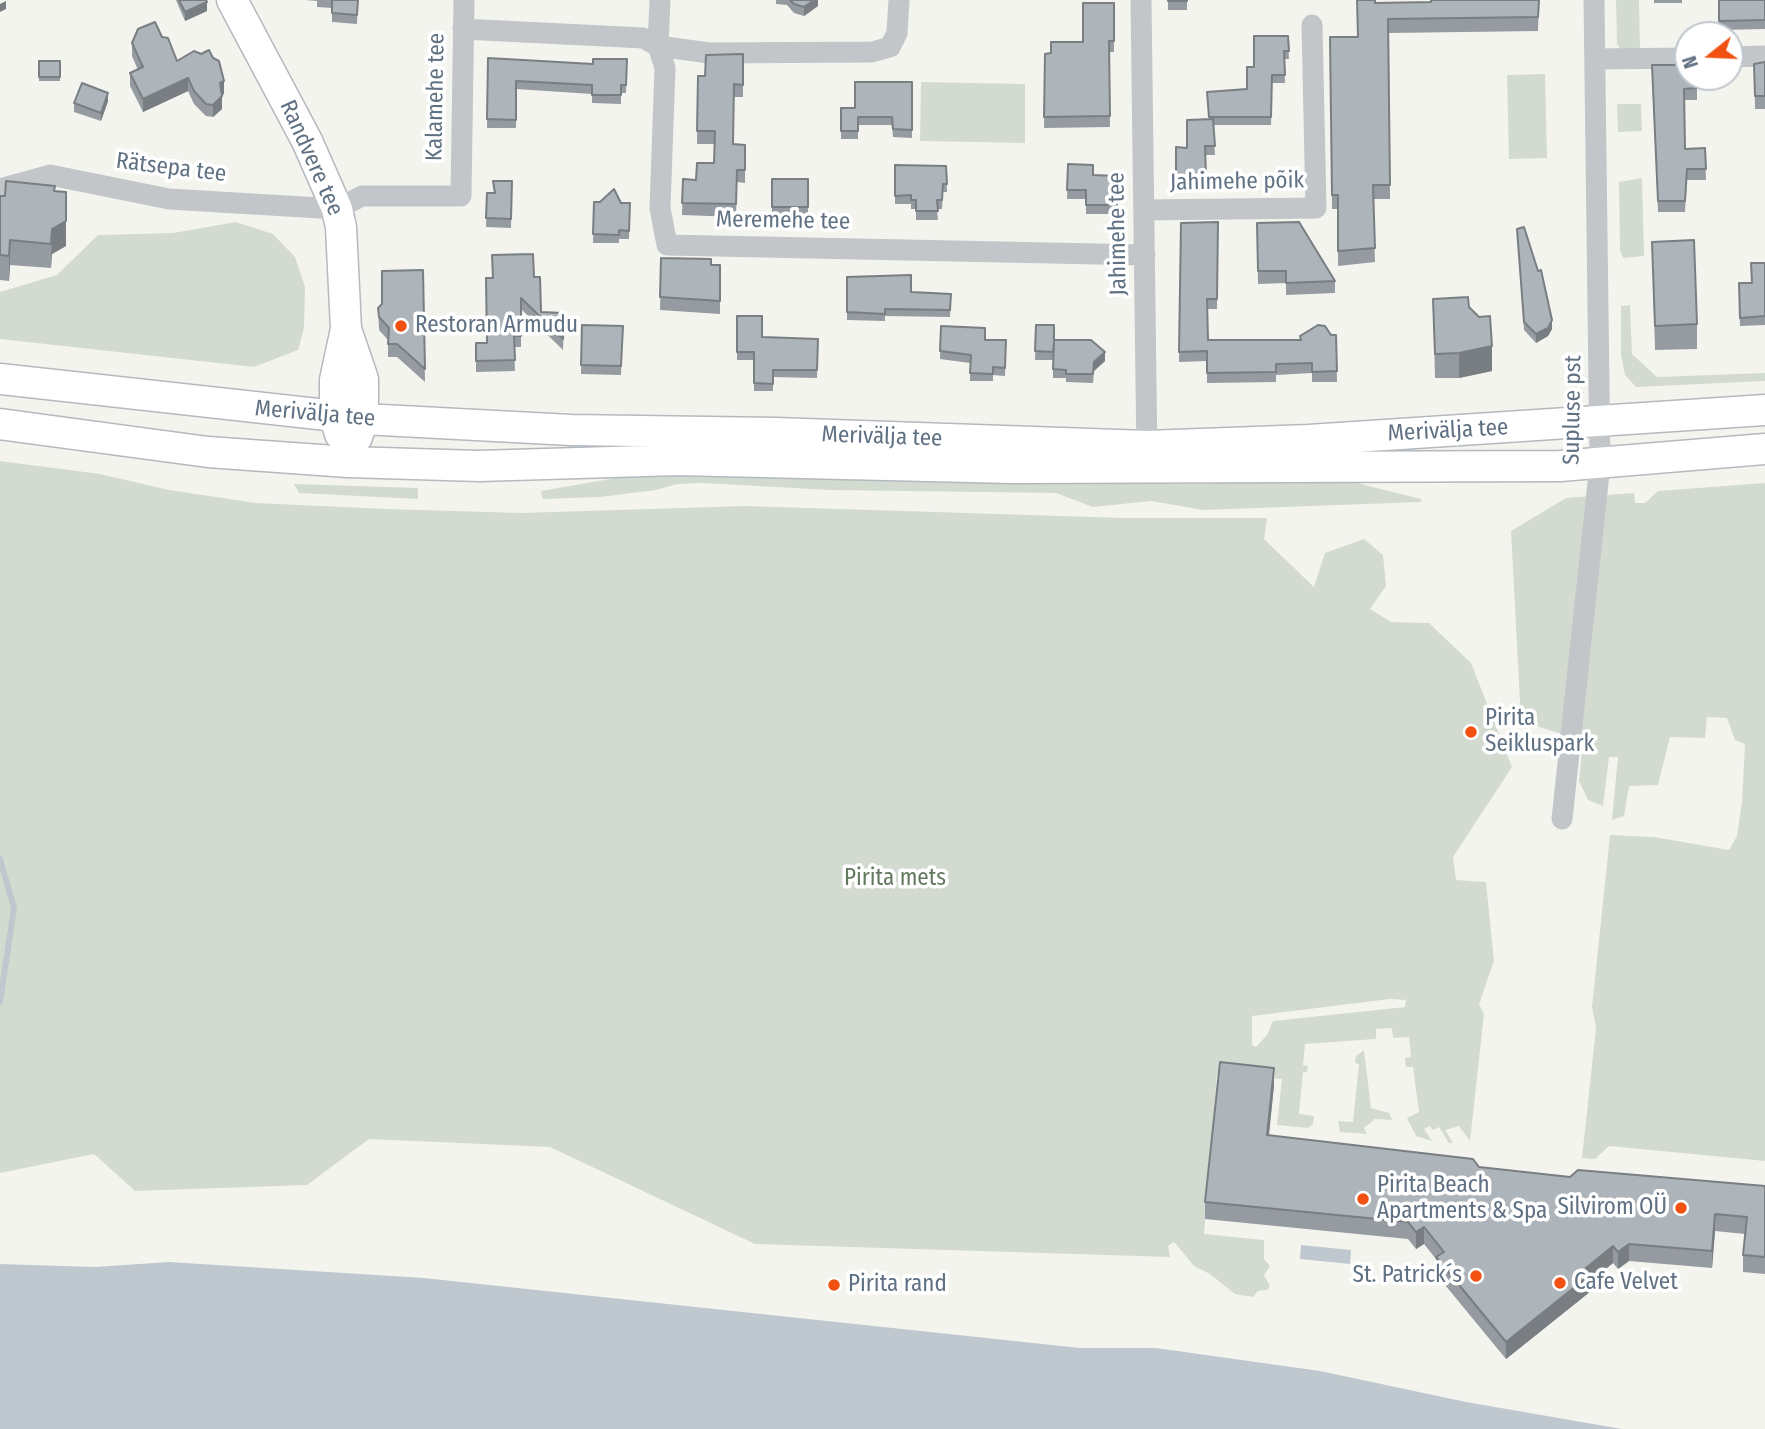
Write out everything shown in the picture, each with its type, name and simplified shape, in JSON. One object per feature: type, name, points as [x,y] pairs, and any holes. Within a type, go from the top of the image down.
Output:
[{"type":"main road","name":"Randvere tee","points":[[232,0],[307,141],[337,209],[341,228],[346,329],[363,379],[349,418],[348,462]]},
{"type":"main road","name":"Merivälja tee","points":[[0,379],[349,418],[570,430],[776,433],[1147,457],[1600,464],[1765,449]]},
{"type":"main road","name":"Merivälja tee","points":[[0,424],[208,452],[348,462],[479,466],[678,460],[1012,468],[1765,410]]},
{"type":"street","name":"Kalamehe tee","points":[[337,209],[362,196],[461,195],[464,0]]},
{"type":"street","name":"Meremehe tee","points":[[660,0],[658,46],[665,68],[660,208],[667,245],[1145,255]]},
{"type":"street","points":[[463,29],[643,38],[658,46],[709,52],[872,52],[890,47],[897,33],[899,0]]},
{"type":"street","name":"Jahimehe tee","points":[[1141,0],[1147,457]]},
{"type":"street","name":"Supluse pst","points":[[1562,819],[1600,464],[1594,0]]},
{"type":"street","name":"Jahimehe põik","points":[[1144,210],[1316,208],[1312,25]]},
{"type":"street","points":[[1744,57],[1765,56]]},
{"type":"street","points":[[1595,59],[1674,58]]},
{"type":"street","name":"Rätsepa tee","points":[[0,189],[50,175],[169,199],[337,209]]},
{"type":"green space","points":[[1616,0],[1639,0],[1640,49],[1620,49],[1617,44]]},
{"type":"green space","points":[[1545,74],[1547,158],[1509,159],[1507,75]]},
{"type":"green space","points":[[921,82],[1025,84],[1025,143],[920,141]]},
{"type":"green space","points":[[1617,104],[1641,104],[1642,131],[1618,132]]},
{"type":"green space","points":[[1642,178],[1644,256],[1623,258],[1620,250],[1619,182]]},
{"type":"green space","points":[[236,222],[273,234],[295,257],[305,287],[304,328],[298,350],[254,367],[0,339],[0,292],[57,275],[98,235],[173,233]]},
{"type":"green space","points":[[1630,305],[1632,354],[1657,377],[1765,373],[1765,381],[1636,387],[1625,375],[1621,355],[1621,306]]},
{"type":"green space","name":"Pirita mets","points":[[0,461],[100,474],[169,490],[256,503],[387,509],[521,513],[745,506],[1125,518],[1267,518],[1264,539],[1314,587],[1325,553],[1364,539],[1383,555],[1386,586],[1370,609],[1391,622],[1429,623],[1471,663],[1512,767],[1453,857],[1456,880],[1486,882],[1494,961],[1479,1004],[1484,1014],[1470,1141],[1459,1126],[1445,1130],[1453,1143],[1449,1143],[1439,1127],[1433,1130],[1430,1126],[1424,1129],[1432,1141],[1416,1136],[1407,1118],[1419,1112],[1413,1067],[1406,1067],[1405,1058],[1411,1057],[1409,1037],[1393,1038],[1392,1028],[1376,1029],[1376,1039],[1305,1044],[1303,1065],[1308,1066],[1307,1072],[1303,1072],[1299,1114],[1314,1116],[1313,1124],[1308,1128],[1277,1125],[1282,1079],[1217,1074],[1204,1234],[1264,1240],[1264,1259],[1270,1266],[1264,1275],[1270,1286],[1267,1290],[1258,1291],[1253,1297],[1235,1294],[1210,1274],[1194,1266],[1174,1242],[1168,1246],[1170,1257],[755,1244],[550,1147],[369,1139],[307,1185],[135,1191],[94,1154],[0,1173]],"holes":[[[1390,999],[1406,1000],[1405,1007],[1273,1021],[1267,1035],[1256,1047],[1252,1045],[1252,1016]]]},
{"type":"green space","points":[[633,475],[1182,484],[1345,480],[1421,499],[1421,502],[1203,510],[1151,501],[1093,507],[1056,493],[830,490],[703,483],[677,484],[656,490],[600,497],[543,499],[541,491]]},
{"type":"green space","points":[[1765,483],[1765,1161],[1609,1146],[1595,1159],[1582,1158],[1596,1028],[1592,1007],[1610,835],[1654,837],[1729,850],[1737,836],[1745,744],[1735,740],[1727,718],[1707,717],[1705,738],[1670,737],[1658,785],[1629,786],[1624,816],[1612,820],[1618,757],[1609,757],[1603,806],[1588,800],[1579,781],[1583,741],[1521,721],[1511,531],[1566,498],[1634,493],[1635,503],[1645,503],[1658,491]]},
{"type":"green space","points":[[294,484],[418,488],[418,499],[299,493]]},
{"type":"green space","points":[[1364,1050],[1371,1108],[1389,1113],[1392,1120],[1375,1119],[1364,1128],[1367,1134],[1340,1132],[1338,1121],[1353,1122],[1359,1064],[1355,1063],[1356,1056]]},
{"type":"shaded area","points":[[1301,1245],[1351,1250],[1350,1264],[1300,1259]]},
{"type":"shaded area","points":[[169,1262],[424,1278],[1080,1348],[1156,1348],[1320,1371],[1466,1402],[1622,1429],[0,1429],[0,1264],[95,1267]]},
{"type":"building","points":[[179,0],[206,0],[207,2],[185,12]]},
{"type":"building","points":[[332,0],[358,0],[357,15],[332,13]]},
{"type":"building","points":[[790,0],[814,0],[804,7]]},
{"type":"building","points":[[1357,0],[1375,0],[1375,3],[1539,0],[1538,17],[1388,19],[1390,185],[1373,185],[1375,248],[1338,251],[1338,195],[1332,195],[1330,37],[1358,37]]},
{"type":"building","points":[[1719,0],[1765,0],[1765,20],[1719,21]]},
{"type":"building","points":[[1083,3],[1114,3],[1114,41],[1109,41],[1110,116],[1044,117],[1045,54],[1051,53],[1051,42],[1083,42]]},
{"type":"building","points":[[155,22],[162,37],[168,38],[177,61],[194,51],[201,54],[209,50],[213,58],[219,61],[224,81],[220,83],[222,96],[213,105],[206,104],[194,91],[188,78],[143,99],[130,73],[143,67],[132,43],[138,29]]},
{"type":"building","points":[[1254,36],[1288,36],[1289,51],[1284,51],[1285,75],[1272,75],[1271,117],[1209,117],[1207,92],[1247,89],[1247,67],[1254,67]]},
{"type":"building","points":[[743,54],[743,85],[734,84],[733,144],[745,145],[745,170],[737,170],[736,204],[682,203],[683,179],[696,180],[697,163],[714,163],[715,131],[697,131],[698,76],[705,76],[706,55]]},
{"type":"building","points":[[488,58],[593,64],[593,59],[627,59],[626,85],[621,85],[621,95],[592,95],[592,85],[516,81],[516,120],[487,119]]},
{"type":"building","points":[[39,61],[60,61],[60,77],[39,77]]},
{"type":"building","points":[[1765,62],[1765,96],[1755,96],[1754,64]]},
{"type":"building","points":[[1652,65],[1674,65],[1674,91],[1684,91],[1685,149],[1705,148],[1706,169],[1687,169],[1685,201],[1658,201]]},
{"type":"building","points":[[855,82],[912,82],[912,130],[893,129],[892,117],[858,117],[858,131],[841,131],[841,108],[855,108]]},
{"type":"building","points":[[82,83],[108,93],[101,113],[74,103]]},
{"type":"building","points":[[1213,119],[1215,146],[1205,146],[1206,176],[1176,177],[1176,147],[1187,148],[1187,120]]},
{"type":"building","points":[[1068,164],[1093,165],[1093,175],[1117,176],[1117,205],[1086,205],[1086,190],[1067,190]]},
{"type":"building","points":[[895,165],[946,166],[947,184],[943,184],[942,200],[937,200],[938,211],[916,211],[916,200],[911,200],[911,195],[895,196]]},
{"type":"building","points":[[772,179],[808,179],[808,207],[772,207]]},
{"type":"building","points":[[6,181],[55,186],[54,191],[66,192],[66,221],[52,229],[51,244],[10,240],[9,256],[0,255],[0,196],[5,196]]},
{"type":"building","points":[[493,181],[512,181],[511,219],[486,218],[487,193],[495,193]]},
{"type":"building","points":[[614,189],[621,203],[630,203],[629,231],[619,230],[619,235],[593,234],[594,202],[600,202]]},
{"type":"building","points":[[1218,222],[1217,299],[1207,299],[1208,340],[1301,340],[1300,336],[1318,325],[1325,326],[1331,335],[1336,335],[1337,371],[1312,372],[1312,363],[1276,364],[1276,372],[1207,373],[1207,351],[1179,352],[1181,223]]},
{"type":"building","points":[[1299,222],[1335,281],[1286,283],[1286,271],[1258,271],[1257,223]]},
{"type":"building","points":[[1524,227],[1538,271],[1541,270],[1552,320],[1548,328],[1536,334],[1524,322],[1517,229]]},
{"type":"building","points":[[1694,240],[1697,324],[1655,326],[1652,242]]},
{"type":"building","points":[[533,254],[534,277],[540,277],[541,312],[564,313],[563,339],[521,298],[521,336],[514,336],[515,360],[476,361],[476,343],[487,343],[486,278],[493,278],[492,255]]},
{"type":"building","points":[[661,258],[711,259],[711,265],[720,265],[720,301],[660,297]]},
{"type":"building","points":[[1751,263],[1765,263],[1765,316],[1740,318],[1739,283],[1752,283]]},
{"type":"building","name":"Restoran Armudu","points":[[423,270],[425,369],[397,344],[388,344],[389,328],[379,317],[378,308],[382,304],[382,271]]},
{"type":"building","points":[[911,275],[911,292],[951,294],[950,310],[885,309],[885,314],[847,312],[847,277]]},
{"type":"building","points":[[1468,297],[1469,307],[1479,317],[1490,316],[1492,346],[1459,353],[1435,354],[1433,299]]},
{"type":"building","points":[[737,316],[762,316],[762,337],[818,339],[817,370],[773,370],[773,384],[754,383],[754,352],[737,352]]},
{"type":"building","points":[[582,325],[623,326],[621,366],[581,365]]},
{"type":"building","points":[[1036,325],[1054,325],[1054,340],[1091,340],[1105,352],[1094,362],[1093,374],[1066,374],[1066,370],[1053,369],[1054,342],[1053,352],[1035,351]]},
{"type":"building","points":[[941,326],[985,328],[985,340],[1006,340],[1005,368],[993,367],[993,374],[970,373],[971,355],[940,351]]},
{"type":"building","points":[[1220,1062],[1274,1068],[1267,1135],[1473,1159],[1479,1167],[1570,1177],[1578,1170],[1765,1186],[1765,1257],[1743,1255],[1747,1217],[1715,1214],[1712,1251],[1629,1244],[1618,1252],[1613,1246],[1586,1268],[1591,1274],[1506,1342],[1436,1257],[1444,1252],[1424,1227],[1416,1232],[1408,1222],[1205,1202]]},
{"type":"waterway","points":[[0,859],[14,908],[0,1002]]},
{"type":"place","name":"Restoran Armudu","points":[[401,326]]},
{"type":"place","name":"Pirita Seikluspark","points":[[1471,732]]},
{"type":"place","name":"Pirita Beach Apartments & Spa","points":[[1363,1199]]},
{"type":"place","name":"Silvirom OÜ","points":[[1681,1208]]},
{"type":"place","name":"St. Patrick´s","points":[[1476,1276]]},
{"type":"place","name":"Cafe Velvet","points":[[1560,1283]]},
{"type":"place","name":"Pirita rand","points":[[834,1285]]}]
